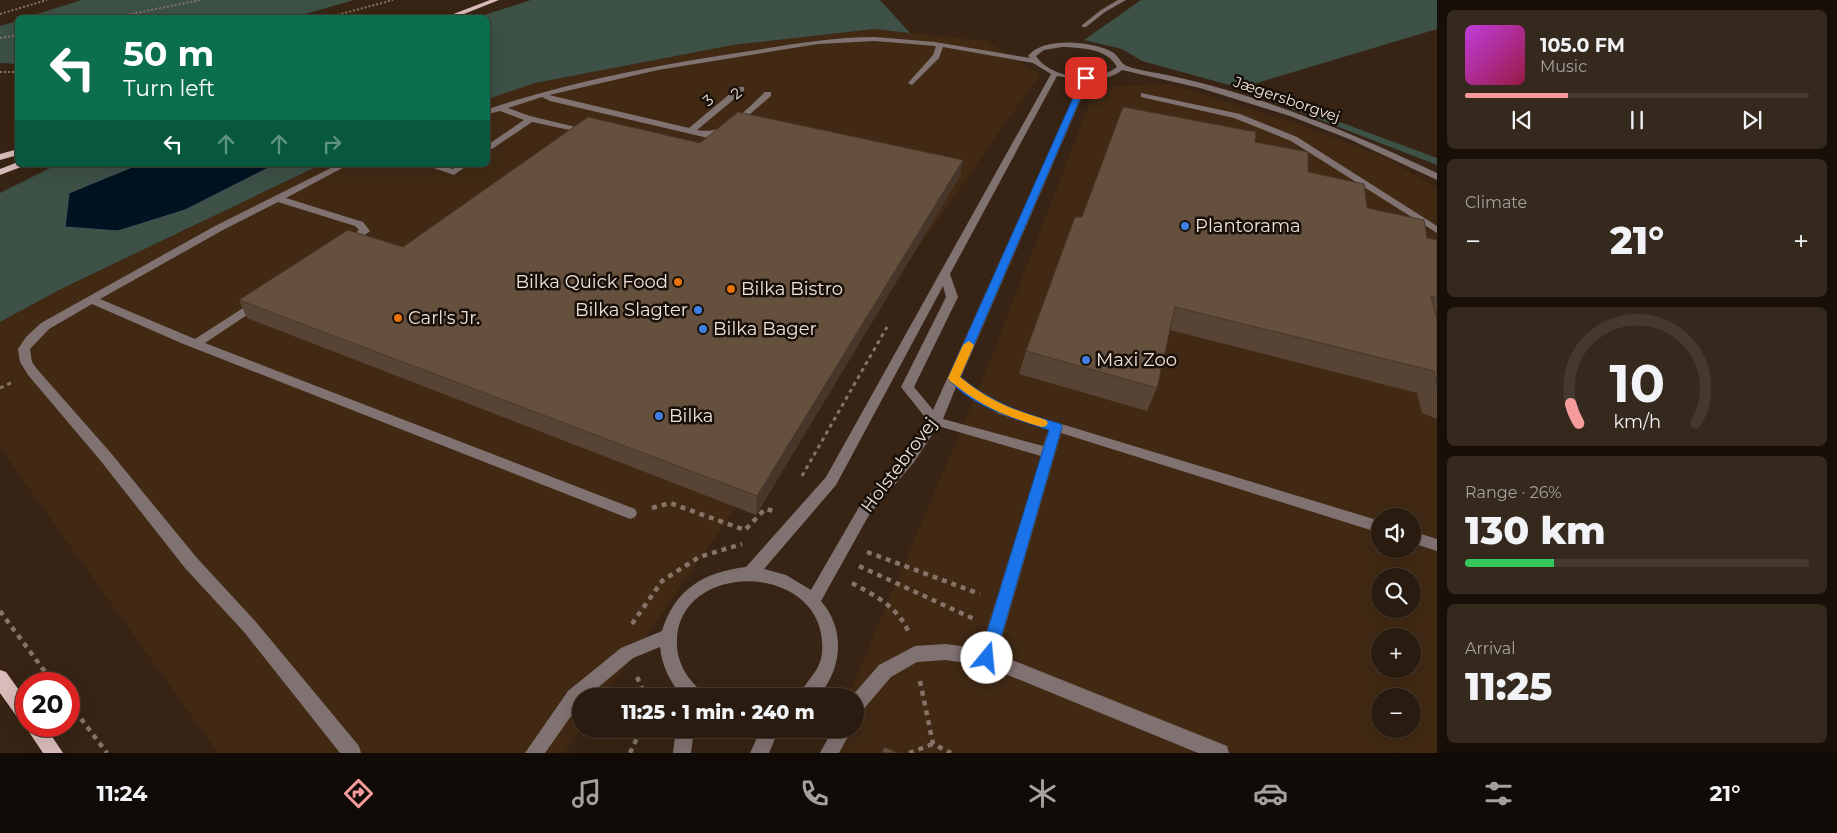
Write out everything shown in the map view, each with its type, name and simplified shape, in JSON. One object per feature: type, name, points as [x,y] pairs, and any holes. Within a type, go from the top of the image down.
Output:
[{"type":"main road","points":[[454,15],[496,0]]},
{"type":"main road","points":[[0,156],[15,153]]},
{"type":"main road","points":[[0,172],[15,166]]},
{"type":"main road","points":[[0,678],[15,699]]},
{"type":"main road","points":[[42,737],[54,753]]},
{"type":"street","points":[[1084,26],[1103,11],[1123,0]]},
{"type":"street","points":[[490,111],[544,95],[666,67],[822,43],[876,39],[1027,51],[1062,45],[1090,48],[1113,57],[1120,62],[1122,67],[1118,72],[1111,75],[1086,78],[1055,73],[1033,61],[940,45]]},
{"type":"street","points":[[912,83],[936,56],[940,45]]},
{"type":"street","points":[[1027,51],[1032,56],[1033,61]]},
{"type":"street","name":"Jægersborgvej","points":[[1122,67],[1202,86],[1272,107],[1333,129],[1395,156],[1437,178]]},
{"type":"street","points":[[750,574],[832,481],[946,276],[1055,73]]},
{"type":"street","name":"Holstebrovej","points":[[813,601],[836,556],[864,511],[909,458],[935,421],[1086,78]]},
{"type":"street","points":[[682,129],[732,87]]},
{"type":"street","name":"3","points":[[691,131],[742,89]]},
{"type":"street","name":"2","points":[[708,135],[758,92]]},
{"type":"street","points":[[544,95],[550,99],[708,135],[726,130],[768,94]]},
{"type":"street","points":[[1144,95],[1237,116],[1294,139],[1437,230]]},
{"type":"street","points":[[500,107],[505,111],[581,130]]},
{"type":"street","points":[[490,146],[531,118]]},
{"type":"street","points":[[340,167],[276,198],[45,326],[30,340],[24,350],[26,362],[111,462],[191,563],[250,627],[352,753]]},
{"type":"street","points":[[436,167],[454,172],[461,167]]},
{"type":"street","points":[[276,198],[359,224],[363,227],[365,231],[335,251]]},
{"type":"street","points":[[946,276],[952,297],[907,388],[935,421],[1049,453]]},
{"type":"street","points":[[196,344],[270,294]]},
{"type":"street","points":[[92,300],[196,344],[630,513]]},
{"type":"street","points":[[954,378],[970,391],[1004,411],[1371,524]]},
{"type":"street","points":[[987,658],[1056,427]]},
{"type":"street","points":[[1421,540],[1437,545]]},
{"type":"street","points":[[686,688],[677,675],[670,656],[669,636],[675,615],[688,598],[705,584],[727,576],[750,574],[773,577],[795,586],[813,601],[825,621],[831,642],[829,666],[816,688]]},
{"type":"street","points":[[534,753],[574,697],[627,653],[669,636]]},
{"type":"street","points":[[864,696],[885,671],[915,654],[946,652],[987,658],[1220,753]]},
{"type":"street","points":[[682,753],[684,738]]},
{"type":"street","points":[[759,753],[766,738]]},
{"type":"street","points":[[829,753],[838,738]]},
{"type":"path","points":[[0,14],[47,0]]},
{"type":"path","points":[[127,15],[200,0]]},
{"type":"path","points":[[337,15],[393,0]]},
{"type":"path","points":[[0,38],[15,36]]},
{"type":"path","points":[[0,72],[15,72]]},
{"type":"path","points":[[800,478],[888,324]]},
{"type":"path","points":[[642,688],[627,653],[624,635],[662,581],[699,557],[744,543]]},
{"type":"path","points":[[836,556],[996,629]]},
{"type":"path","points":[[0,611],[45,672]]},
{"type":"path","points":[[80,718],[106,753]]},
{"type":"path","points":[[630,753],[637,738]]},
{"type":"path","points":[[909,753],[933,744]]},
{"type":"shaded area","points":[[874,29],[986,41],[1040,74],[610,688],[572,688],[572,738],[575,738],[564,753],[218,753],[0,448],[0,322],[61,289],[316,167],[490,167],[490,98],[535,83],[733,45]]},
{"type":"shaded area","points":[[1170,84],[1303,126],[1386,158],[1437,188],[1437,753],[823,753],[830,738],[864,738],[864,688],[851,688],[986,371],[1096,87]]},
{"type":"green space","points":[[82,0],[354,0],[302,15],[33,15]]},
{"type":"green space","points":[[531,0],[880,0],[910,33],[874,29],[733,45],[535,83],[490,98],[490,15],[484,15]]},
{"type":"green space","points":[[1141,0],[1437,0],[1437,29],[1240,88],[1142,61],[1122,49],[1084,40]]},
{"type":"green space","points":[[15,22],[15,64],[0,63],[0,26]]},
{"type":"green space","points":[[1246,87],[1437,158],[1437,165],[1256,95]]},
{"type":"green space","points":[[52,167],[132,167],[69,193],[185,210],[270,167],[316,167],[61,289],[0,322],[0,193]]},
{"type":"water","points":[[132,167],[270,167],[185,210],[118,231],[65,227],[69,193]]},
{"type":"building","points":[[1123,107],[1256,132],[1255,142],[1308,152],[1308,172],[1364,184],[1367,208],[1424,220],[1427,238],[1437,240],[1437,298],[1431,296],[1437,320],[1437,385],[1434,371],[1175,307],[1157,388],[1026,351],[1075,217],[1082,217]]},
{"type":"building","name":"Bilka","points":[[738,112],[963,160],[757,496],[239,300],[348,230],[403,247],[588,117],[700,143]]},
{"type":"building","points":[[884,747],[898,753],[882,753]]},
{"type":"slow traffic","points":[[969,345],[954,378],[970,391],[1004,411],[1042,423]]},
{"type":"place","name":"Plantorama","points":[[1185,226]]},
{"type":"place","name":"Bilka Quick Food","points":[[678,282]]},
{"type":"place","name":"Bilka Bistro","points":[[731,289]]},
{"type":"place","name":"Bilka Slagter","points":[[698,310]]},
{"type":"place","name":"Carl's Jr.","points":[[398,318]]},
{"type":"place","name":"Bilka Bager","points":[[703,329]]},
{"type":"place","name":"Maxi Zoo","points":[[1086,360]]},
{"type":"place","name":"Bilka","points":[[659,416]]},
{"type":"route","points":[[987,658],[1056,427],[1004,411],[970,391],[954,378],[1086,78]]}]
